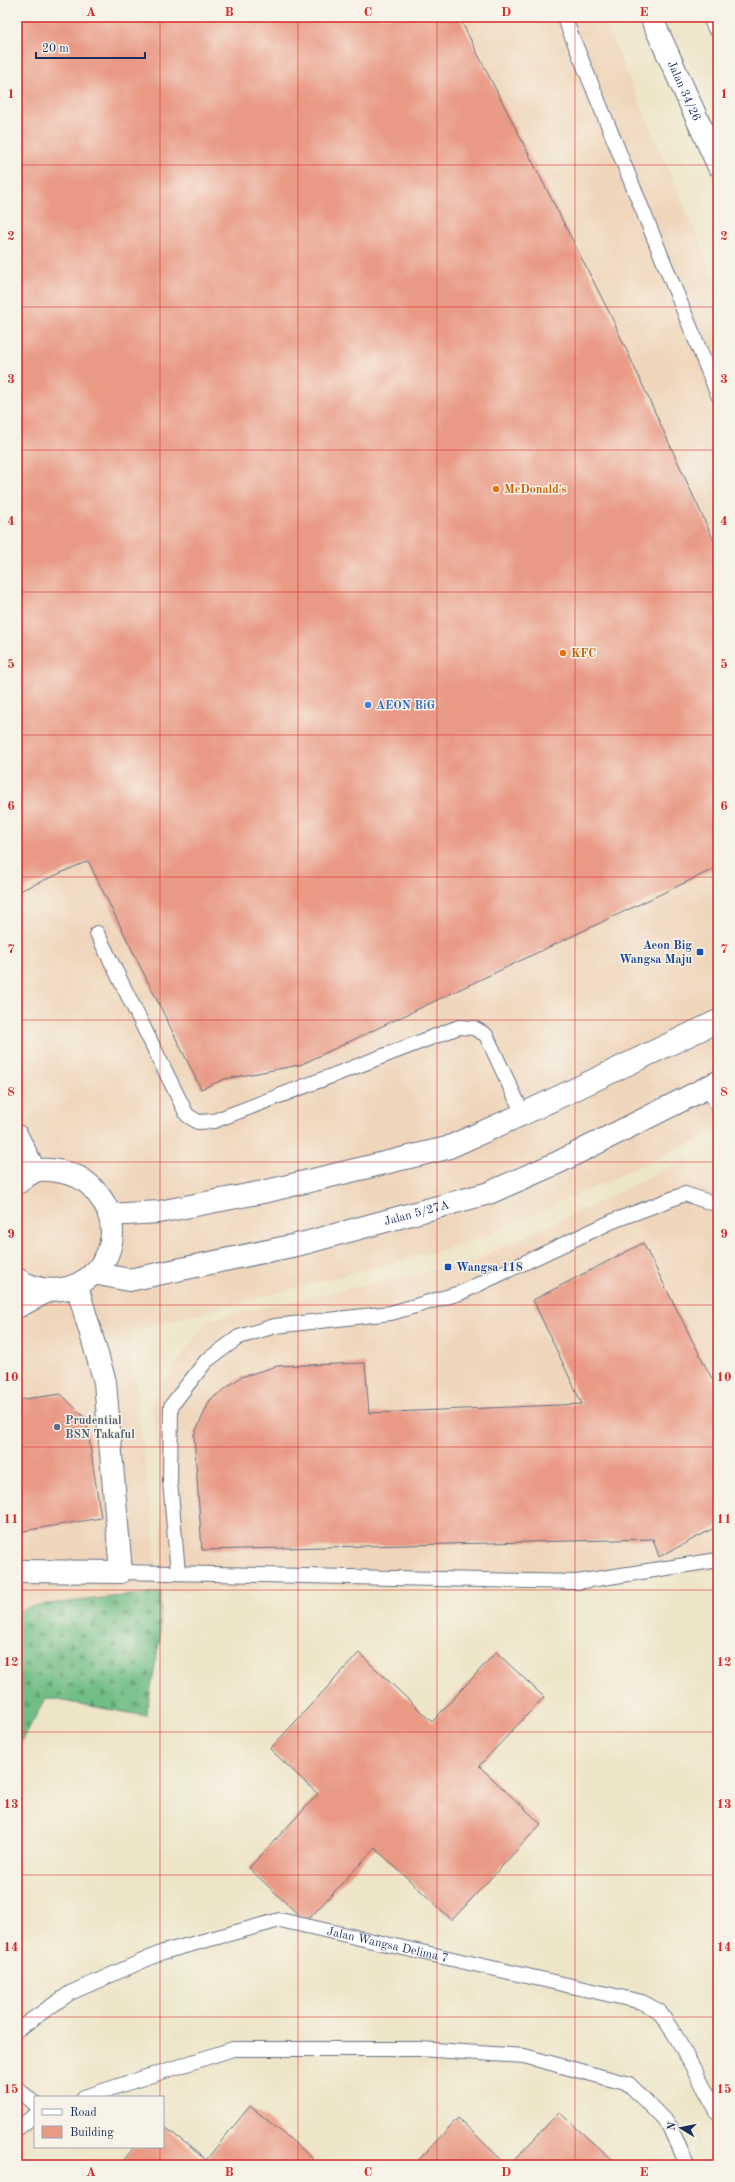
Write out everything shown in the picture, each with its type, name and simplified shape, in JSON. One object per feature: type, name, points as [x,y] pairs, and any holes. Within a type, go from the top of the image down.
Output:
[{"type":"street","name":"Jalan 34/26","points":[[651,17],[718,165]]},
{"type":"street","points":[[714,17],[718,26]]},
{"type":"street","points":[[110,1215],[159,1212],[263,1192],[447,1148],[718,1021]]},
{"type":"street","name":"Jalan 5/27A","points":[[94,1273],[129,1280],[301,1244],[489,1193],[557,1163],[713,1085]]},
{"type":"street","points":[[17,1136],[35,1171]]},
{"type":"street","points":[[17,1184],[35,1171],[60,1171],[76,1176],[91,1185],[102,1199],[110,1215],[112,1231],[104,1261],[94,1273],[77,1286],[63,1290],[48,1291],[29,1287],[17,1279]]},
{"type":"street","points":[[17,1571],[121,1572],[105,1382],[77,1286]]},
{"type":"street","points":[[17,1307],[48,1291]]},
{"type":"lane","points":[[564,17],[718,395]]},
{"type":"lane","points":[[97,933],[187,1115],[198,1122],[214,1121],[459,1027],[474,1028],[486,1035],[522,1114]]},
{"type":"lane","points":[[713,1085],[718,1107]]},
{"type":"lane","points":[[178,1573],[170,1481],[171,1406],[206,1361],[239,1337],[275,1326],[391,1313],[460,1293],[613,1221],[685,1194],[718,1205]]},
{"type":"lane","points":[[121,1572],[577,1582],[718,1560]]},
{"type":"lane","name":"Jalan Wangsa Delima 7","points":[[17,2030],[70,1993],[163,1952],[280,1920],[642,2002],[659,2011],[675,2035],[718,2114]]},
{"type":"lane","points":[[87,2096],[233,2049],[420,2049],[524,2056],[629,2084],[670,2126],[686,2165]]},
{"type":"lane","points":[[17,2088],[34,2103]]},
{"type":"lane","points":[[17,2129],[34,2116]]},
{"type":"shaded area","points":[[17,17],[603,17],[718,285],[718,1131],[474,1241],[129,1332],[160,1588],[163,1484],[151,1401],[207,1320],[474,1261],[687,1159],[718,1170],[718,1571],[161,1592],[38,1605],[17,1611]]},
{"type":"green space","points":[[161,1592],[160,1638],[146,1716],[46,1698],[17,1749],[17,1611],[38,1605]]},
{"type":"building","name":"AEON BiG","points":[[17,17],[459,17],[611,316],[718,550],[718,867],[300,1065],[225,1079],[201,1089],[88,861],[17,892]]},
{"type":"building","points":[[643,1243],[713,1381],[718,1379],[718,1526],[659,1557],[653,1539],[202,1550],[194,1435],[210,1400],[241,1377],[277,1366],[365,1363],[369,1413],[582,1404],[533,1300]]},
{"type":"building","points":[[61,1394],[86,1419],[101,1518],[17,1532],[17,1400]]},
{"type":"building","points":[[496,1652],[544,1697],[479,1766],[541,1824],[452,1920],[375,1848],[306,1922],[249,1868],[318,1794],[270,1749],[359,1653],[432,1722]]},
{"type":"building","points":[[250,2106],[313,2158],[307,2165],[120,2165],[133,2148],[164,2148],[164,2126],[206,2160]]},
{"type":"building","points":[[559,2112],[615,2163],[613,2165],[510,2165]]},
{"type":"building","points":[[458,2118],[507,2165],[414,2165]]},
{"type":"place","name":"McDonald's","points":[[496,489]]},
{"type":"place","name":"KFC","points":[[563,653]]},
{"type":"place","name":"AEON BiG","points":[[368,705]]},
{"type":"place","name":"Aeon Big Wangsa Maju","points":[[700,952]]},
{"type":"place","name":"Wangsa 118","points":[[448,1267]]},
{"type":"place","name":"Prudential BSN Takaful","points":[[57,1427]]}]
